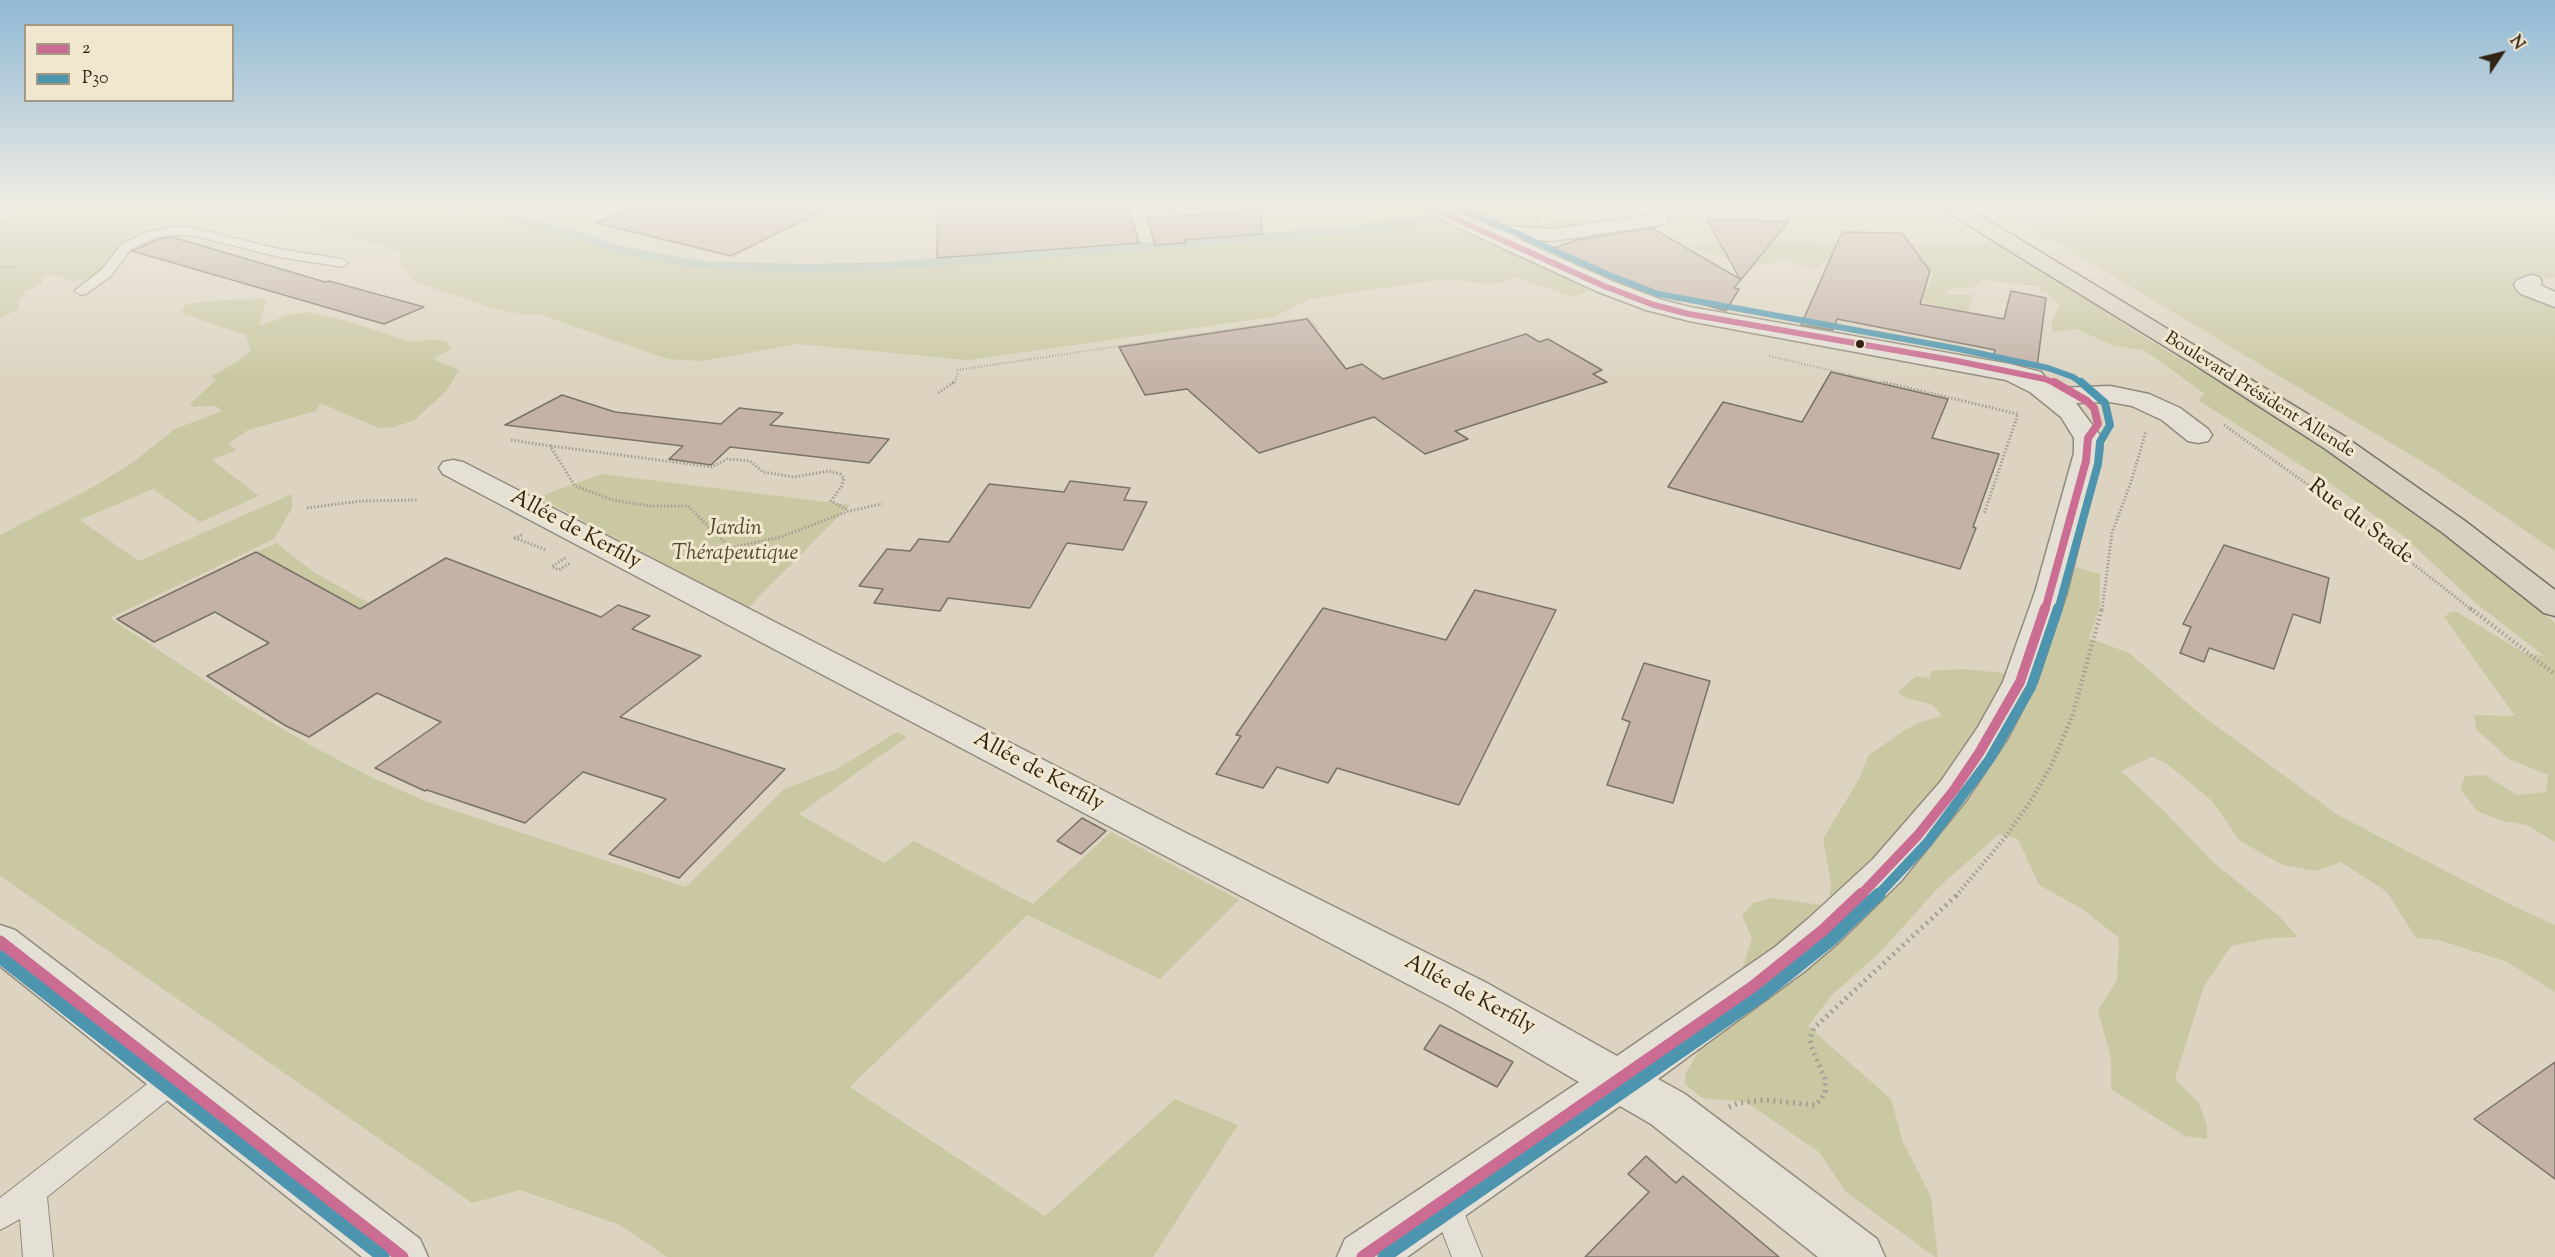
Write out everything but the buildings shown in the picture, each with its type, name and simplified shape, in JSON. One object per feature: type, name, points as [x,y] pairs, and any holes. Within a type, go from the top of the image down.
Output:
[{"type":"main road","name":"Boulevard Président Allende","points":[[2046,264],[2334,442],[2454,526],[2555,606]]},
{"type":"main road","name":"Boulevard Président Allende","points":[[2069,264],[2360,442],[2422,483],[2555,580]]},
{"type":"street","points":[[1363,1257],[1753,987],[1824,930],[1887,870],[1954,790],[1993,732],[2020,682],[2051,592],[2088,453],[2077,410],[2010,372],[1671,310],[1624,294],[1557,264]]},
{"type":"street","points":[[2531,282],[2525,285],[2529,289],[2555,300]]},
{"type":"street","name":"Allée de Kerfily","points":[[453,468],[1170,842],[1469,995],[1668,1109],[1859,1257]]},
{"type":"street","points":[[0,942],[402,1257]]},
{"type":"lane","points":[[81,291],[106,273],[113,264]]},
{"type":"lane","points":[[0,1216],[174,1079]]},
{"type":"lane","points":[[32,1191],[38,1257]]},
{"type":"lane","points":[[1445,1200],[1467,1257]]},
{"type":"path","points":[[0,267],[18,267]]},
{"type":"path","points":[[938,393],[955,382],[958,370],[1308,318],[1319,330]]},
{"type":"path","points":[[1764,354],[2018,414],[1984,514]]},
{"type":"path","name":"Rue du Stade","points":[[2221,423],[2349,514],[2555,674]]},
{"type":"path","points":[[511,440],[712,467],[727,459],[750,461],[763,472],[794,477],[829,471],[840,474],[844,478],[842,487],[831,501],[849,511]]},
{"type":"path","points":[[550,446],[575,486],[613,500],[650,506],[688,506],[730,548],[781,537],[849,511],[882,504]]},
{"type":"path","points":[[307,508],[357,501],[417,500]]},
{"type":"path","points":[[563,560],[553,567],[559,570],[564,566]]},
{"type":"green space","points":[[0,264],[105,264],[104,271],[89,280],[66,281],[64,277],[50,275],[41,278],[43,284],[23,292],[25,294],[16,302],[20,306],[16,311],[0,317]]},
{"type":"green space","points":[[400,264],[708,264],[811,267],[898,264],[1534,264],[1591,290],[1573,297],[1515,277],[1493,285],[1445,279],[1310,299],[1273,317],[968,360],[798,344],[701,361],[668,359],[538,314],[528,315],[496,309],[415,282]]},
{"type":"green space","points":[[1796,264],[1823,264],[1817,269]]},
{"type":"green space","points":[[1884,264],[2033,264],[2136,332],[2281,419],[2429,524],[2520,593],[2555,623],[2555,842],[2527,825],[2503,821],[2477,811],[2460,789],[2465,776],[2485,775],[2517,795],[2546,792],[2548,775],[2509,759],[2476,729],[2474,715],[2515,716],[2444,617],[2451,612],[2457,612],[2524,653],[2544,656],[2472,600],[2402,535],[2334,486],[2198,400],[2205,394],[2143,350],[2114,346],[2077,329],[2052,332],[2052,321],[2059,305],[2048,293],[2040,290],[2040,287],[1981,280],[1976,287],[1953,288],[1944,295],[1973,295],[1968,312],[1961,313],[1923,301],[1924,291],[1930,285],[1934,272]]},
{"type":"green space","points":[[2092,264],[2555,264],[2555,278],[2512,281],[2518,286],[2555,291],[2555,551],[2439,472]]},
{"type":"green space","points":[[267,299],[259,326],[289,315],[308,312],[345,320],[411,342],[434,339],[447,342],[451,349],[433,359],[459,370],[447,390],[415,420],[395,427],[379,428],[320,403],[316,411],[248,430],[229,443],[236,450],[212,460],[259,496],[200,522],[153,489],[80,520],[139,561],[292,494],[292,508],[274,539],[110,618],[242,705],[310,745],[373,778],[425,801],[686,887],[784,789],[837,769],[897,732],[907,737],[799,814],[884,863],[914,841],[1033,904],[1111,832],[1239,900],[1160,979],[1027,915],[850,1087],[1045,1216],[1175,1099],[1238,1125],[1153,1257],[667,1257],[620,1225],[520,1190],[472,1203],[0,876],[0,535],[93,487],[132,463],[175,429],[222,411],[216,406],[193,407],[190,404],[216,380],[212,376],[251,351],[246,335],[181,313],[186,304]]},
{"type":"green space","name":"Jardin Thérapeutique","points":[[602,474],[850,505],[748,608],[538,497]]},
{"type":"green space","points":[[276,543],[315,573],[392,616],[383,621],[257,552]]},
{"type":"green space","points":[[2076,567],[2100,574],[2100,606],[2089,638],[2129,653],[2200,714],[2338,815],[2513,906],[2555,925],[2555,992],[2507,962],[2439,940],[2416,938],[2387,892],[2341,862],[2316,871],[2283,865],[2240,841],[2212,801],[2166,763],[2152,757],[2121,771],[2162,809],[2212,861],[2278,915],[2298,937],[2271,938],[2231,946],[2204,986],[2175,1079],[2199,1103],[2207,1126],[2207,1139],[2185,1136],[2111,1089],[2111,1059],[2098,1010],[2117,980],[2119,938],[2081,908],[2039,885],[2018,839],[1999,834],[1941,885],[1880,952],[1832,995],[1808,1026],[1891,1099],[1903,1142],[1931,1197],[1938,1257],[1935,1257],[1846,1192],[1819,1152],[1746,1102],[1702,1098],[1685,1084],[1686,1073],[1739,979],[1752,938],[1742,916],[1753,903],[1771,898],[1829,906],[1831,882],[1823,839],[1859,779],[1869,755],[1905,730],[1921,722],[1942,716],[1933,705],[1903,697],[1898,692],[1916,676],[1930,678],[1931,671],[1962,669],[2013,674],[2064,576]]},
{"type":"waterway","points":[[695,264],[803,268],[918,264]]},
{"type":"transit line","name":"2","points":[[1363,1257],[1753,987],[1824,930],[1887,870],[1918,835],[1954,790],[1979,753],[2020,682],[2051,592],[2086,461],[2088,438],[2098,424],[2094,408],[2087,401],[2067,388],[2045,379],[1957,361],[1689,314],[1654,305],[1555,264]]},
{"type":"transit line","name":"P30","points":[[1384,1257],[1761,996],[1832,939],[1895,879],[1927,843],[1989,760],[2031,687],[2063,595],[2098,464],[2100,442],[2110,425],[2105,403],[2095,393],[2073,377],[2048,368],[1959,349],[1692,302],[1658,294],[1584,264]]},
{"type":"transit line","name":"2","points":[[0,942],[402,1257]]},
{"type":"transit line","name":"P30","points":[[0,957],[383,1257]]}]
